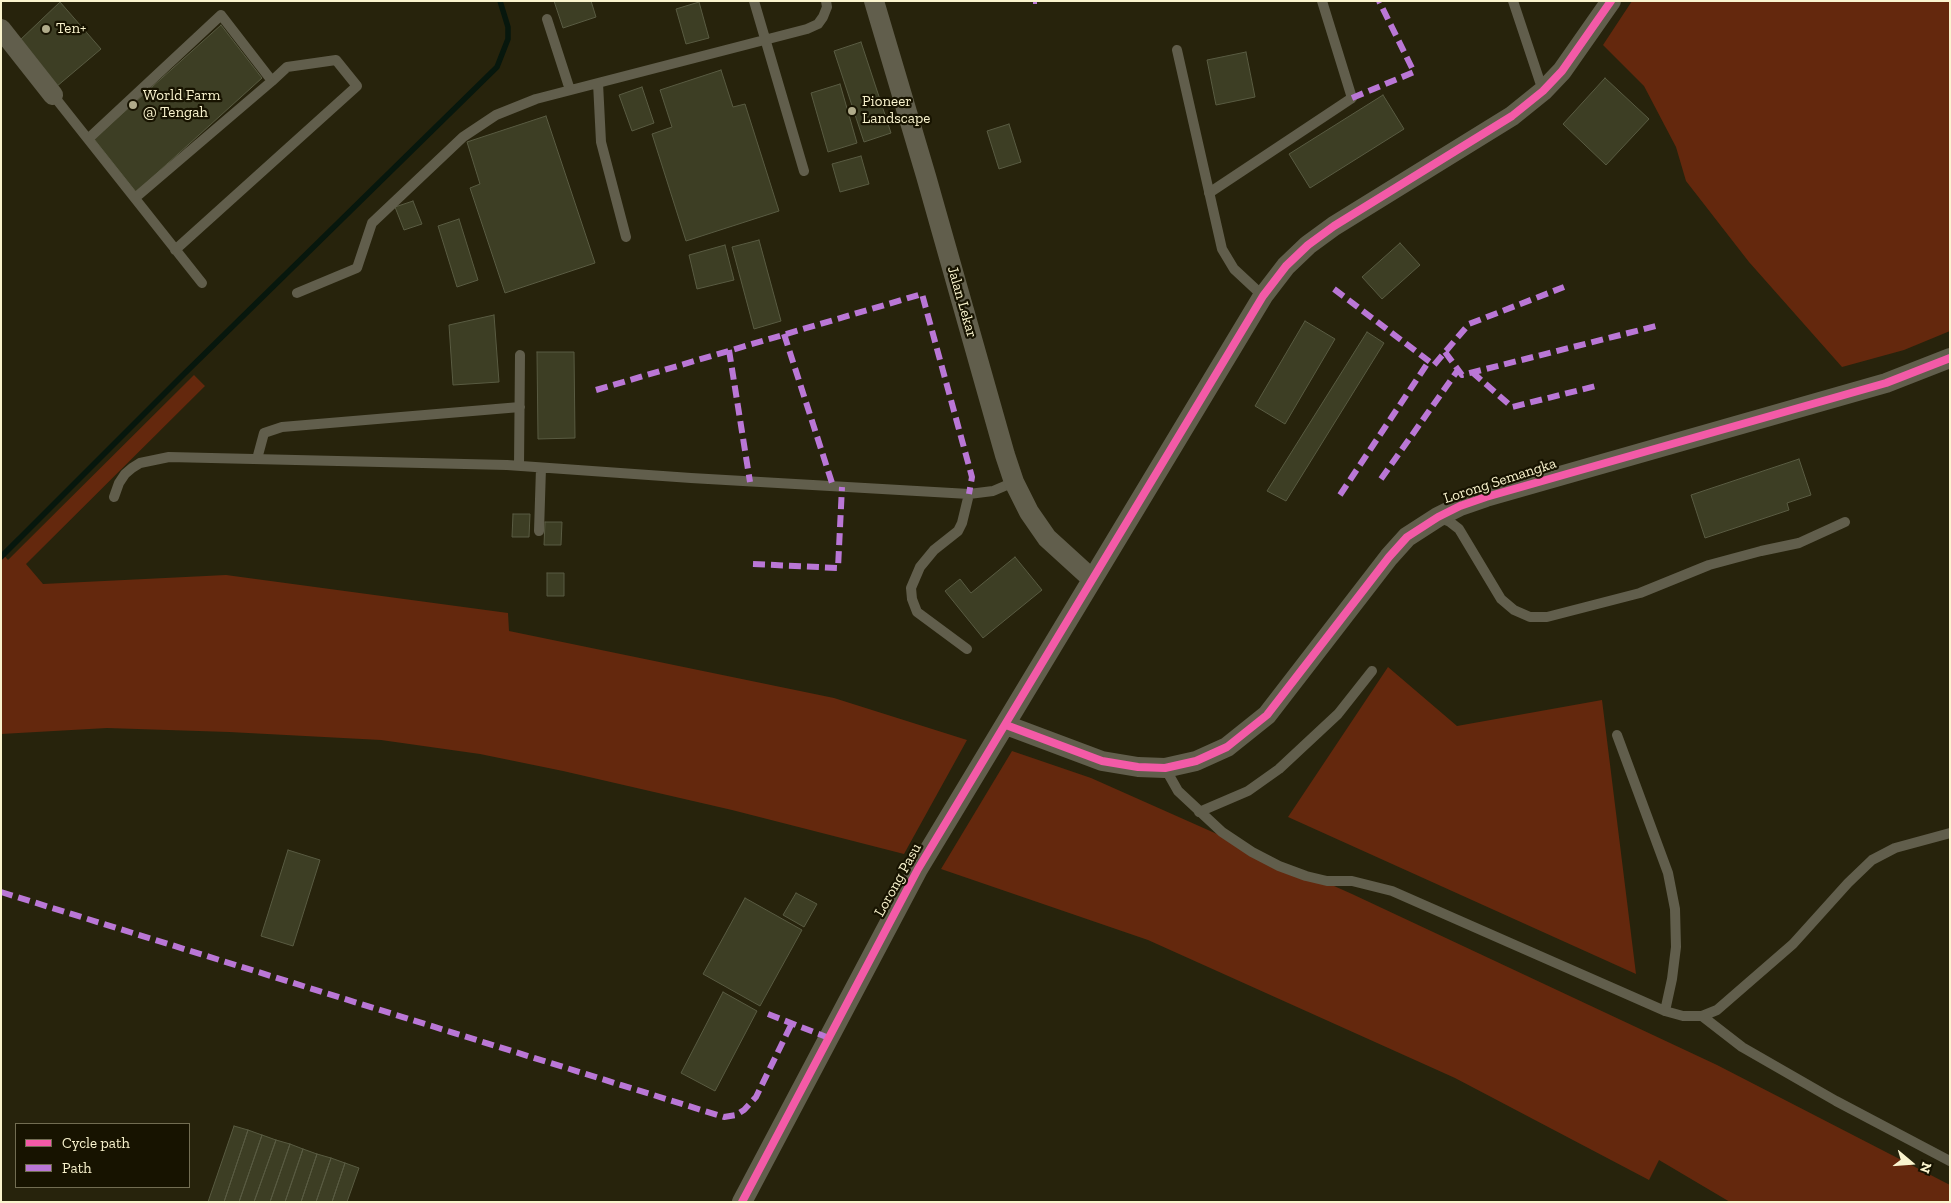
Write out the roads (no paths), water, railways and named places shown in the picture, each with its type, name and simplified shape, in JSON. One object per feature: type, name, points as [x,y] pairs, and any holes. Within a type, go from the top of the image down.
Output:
[{"type":"street","name":"Jalan Lekar","points":[[874,1],[1014,482],[1028,512],[1047,538],[1092,579]]},
{"type":"street","points":[[1092,579],[1263,296],[1286,266],[1308,245],[1334,226],[1512,116],[1543,91],[1567,65],[1611,1]]},
{"type":"street","points":[[1,29],[54,95]]},
{"type":"street","name":"Lorong Semangka","points":[[1006,725],[1102,761],[1138,767],[1165,768],[1196,761],[1227,747],[1267,715],[1389,557],[1407,538],[1438,517],[1460,506],[1486,497],[1886,383],[1950,358]]},
{"type":"street","name":"Lorong Pasu","points":[[742,1202],[918,869],[1092,579]]},
{"type":"lane","points":[[754,1],[804,171]]},
{"type":"lane","points":[[297,293],[357,268],[372,222],[463,137],[496,115],[536,99],[813,27],[824,17],[826,1]]},
{"type":"lane","points":[[1208,194],[1352,98],[1322,1]]},
{"type":"lane","points":[[1513,1],[1543,91]]},
{"type":"lane","points":[[88,138],[221,15],[272,81]]},
{"type":"lane","points":[[547,19],[570,90]]},
{"type":"lane","points":[[1177,50],[1208,194],[1222,249],[1227,260],[1263,296]]},
{"type":"lane","points":[[135,198],[287,67],[336,60],[357,86],[175,250]]},
{"type":"lane","points":[[598,83],[601,142],[626,237]]},
{"type":"lane","points":[[54,95],[202,283]]},
{"type":"lane","points":[[519,466],[520,355]]},
{"type":"lane","points":[[257,459],[264,433],[282,427],[520,407]]},
{"type":"lane","points":[[114,497],[119,483],[125,474],[140,463],[169,457],[519,466],[969,494],[993,491],[1014,482]]},
{"type":"lane","points":[[539,531],[542,468]]},
{"type":"lane","points":[[966,649],[917,612],[912,599],[911,588],[920,567],[934,550],[958,531],[962,523],[969,494]]},
{"type":"lane","points":[[1438,517],[1450,522],[1459,529],[1501,599],[1514,610],[1530,617],[1547,617],[1640,592],[1709,565],[1760,551],[1798,544],[1845,522]]},
{"type":"lane","points":[[1199,812],[1248,791],[1279,769],[1338,714],[1372,671]]},
{"type":"lane","points":[[1617,735],[1668,873],[1675,909],[1676,947],[1672,979],[1664,1011]]},
{"type":"lane","points":[[1165,768],[1178,790],[1222,832],[1252,852],[1279,866],[1327,881],[1352,881],[1392,891],[1664,1011],[1683,1016],[1702,1016],[1717,1010],[1793,944],[1848,883],[1872,860],[1895,848],[1950,833]]},
{"type":"lane","points":[[1702,1016],[1742,1047],[1836,1101],[1950,1161]]},
{"type":"waterway","points":[[1,557],[182,376],[497,67],[508,39],[508,27],[500,1]]},
{"type":"place","name":"Ten+","points":[[46,29]]},
{"type":"place","name":"World Farm @ Tengah","points":[[133,105]]},
{"type":"place","name":"Pioneer Landscape","points":[[852,111]]}]
